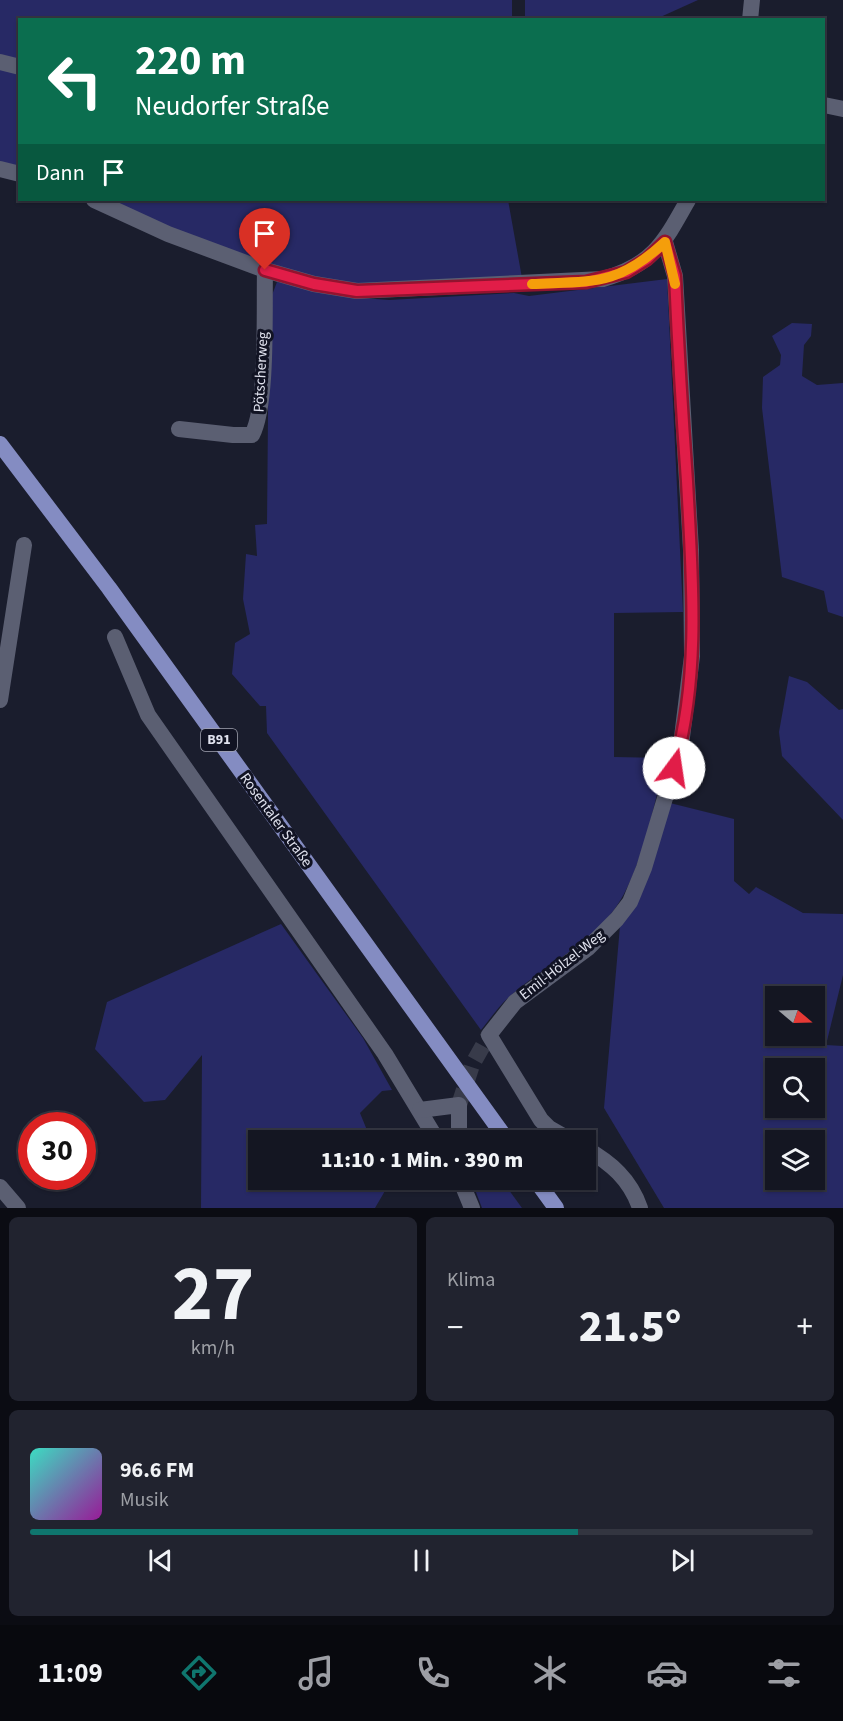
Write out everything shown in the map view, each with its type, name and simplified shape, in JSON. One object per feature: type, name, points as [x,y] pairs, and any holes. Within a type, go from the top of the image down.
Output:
[{"type":"main road","name":"Rosentaler Straße","points":[[0,444],[109,588],[500,1130]]},
{"type":"main road","points":[[543,1190],[556,1208]]},
{"type":"street","points":[[750,18],[752,0]]},
{"type":"street","points":[[0,62],[18,66]]},
{"type":"street","points":[[825,105],[843,109]]},
{"type":"street","points":[[0,169],[18,174]]},
{"type":"street","points":[[96,201],[168,234],[265,270],[314,284],[357,291],[586,282],[626,272],[647,259],[665,242],[687,201]]},
{"type":"street","name":"Emil-Hölzel-Weg","points":[[552,1130],[541,1120],[489,1035],[515,1002],[588,948],[617,920],[630,902],[644,868],[681,745],[692,656],[691,550],[675,276],[665,242]]},
{"type":"street","name":"Pötscherweg","points":[[179,429],[252,435],[261,401],[265,270]]},
{"type":"street","points":[[0,700],[24,545]]},
{"type":"street","points":[[116,637],[148,715],[385,1054],[432,1130]]},
{"type":"street","points":[[420,1110],[459,1105],[459,1130]]},
{"type":"street","points":[[596,1154],[620,1172],[636,1205]]},
{"type":"street","points":[[0,1187],[18,1208]]},
{"type":"street","points":[[465,1190],[472,1208]]},
{"type":"shaded area","points":[[0,0],[512,0],[512,18],[18,18],[18,167],[0,162]]},
{"type":"shaded area","points":[[525,0],[698,0],[658,18],[525,18]]},
{"type":"shaded area","points":[[106,201],[508,201],[522,278],[405,287],[352,284],[279,267],[208,243]]},
{"type":"shaded area","points":[[667,279],[683,612],[614,613],[614,757],[666,758],[657,795],[640,857],[624,894],[614,910],[591,935],[508,998],[481,1030],[267,733],[266,706],[260,706],[232,674],[235,643],[250,634],[243,599],[246,554],[257,556],[255,525],[267,524],[269,303],[277,282],[348,297],[389,300],[514,293],[529,296]]},
{"type":"shaded area","points":[[792,323],[812,324],[811,336],[804,345],[802,376],[817,385],[843,383],[843,617],[828,612],[824,591],[782,577],[762,408],[763,377],[780,365],[781,355],[772,336]]},
{"type":"shaded area","points":[[789,676],[807,682],[839,710],[843,709],[843,820],[782,756],[779,732]]},
{"type":"shaded area","points":[[670,803],[734,819],[734,881],[749,894],[756,887],[803,913],[843,914],[843,975],[826,1045],[843,1046],[843,1208],[664,1208],[604,1108],[620,926]]},
{"type":"shaded area","points":[[281,924],[363,1038],[392,1090],[382,1091],[360,1113],[367,1130],[248,1130],[248,1190],[386,1190],[375,1208],[201,1208],[202,1055],[165,1100],[144,1102],[95,1049],[107,1002]]},
{"type":"shaded area","points":[[475,1190],[509,1190],[522,1208],[482,1208]]},
{"type":"tunnel","points":[[459,1105],[472,1065],[489,1035]]},
{"type":"slow traffic","points":[[532,284],[586,282],[626,272],[647,259],[665,242],[675,276],[675,284]]},
{"type":"route","points":[[265,270],[314,284],[357,291],[586,282],[626,272],[647,259],[665,242],[675,276],[691,550],[692,656],[681,745],[674,768]]}]
